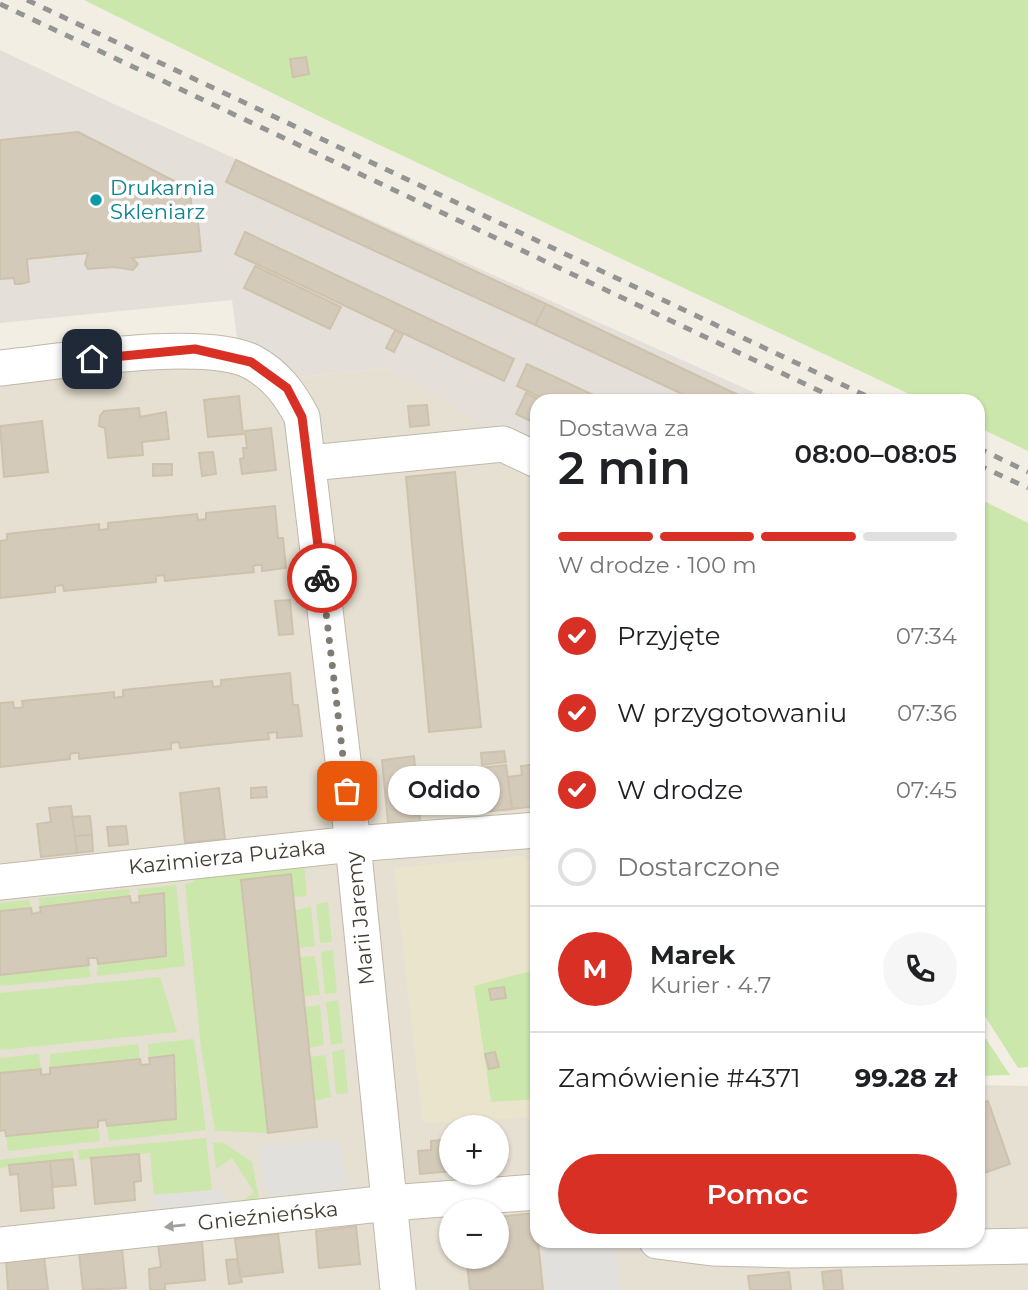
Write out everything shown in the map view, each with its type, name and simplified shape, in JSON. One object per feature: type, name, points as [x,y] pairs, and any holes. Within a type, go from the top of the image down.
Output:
[{"type":"street","name":"Marii Jaremy","points":[[0,368],[195,349],[251,362],[287,388],[302,417],[310,463],[353,844],[398,1290]]},
{"type":"street","points":[[310,463],[503,444],[530,457]]},
{"type":"street","name":"Kazimierza Pużaka","points":[[0,881],[353,844],[530,831]]},
{"type":"street","name":"Gnieźnieńska","points":[[0,1245],[389,1203],[530,1193]]},
{"type":"street","points":[[985,1247],[1028,1246]]},
{"type":"street","points":[[712,1248],[908,1248]]},
{"type":"shaded area","points":[[0,50],[116,105],[757,394],[530,394],[530,453],[389,368],[299,377],[237,338],[232,300],[0,323]]},
{"type":"shaded area","points":[[237,338],[300,377],[389,368],[530,453],[530,1248],[985,1248],[985,1085],[1028,1086],[1028,1290],[0,1290],[0,371],[191,353]]},
{"type":"shaded area","points":[[522,856],[530,861],[530,1117],[439,1115],[439,1122],[423,1123],[394,868]]},
{"type":"shaded area","points":[[339,1139],[347,1188],[266,1196],[259,1146]]},
{"type":"shaded area","points":[[220,1190],[234,1208],[156,1215],[154,1195]]},
{"type":"shaded area","points":[[542,1248],[615,1248],[621,1290],[546,1290]]},
{"type":"green space","points":[[84,0],[1028,0],[1028,451],[985,430],[985,394],[909,394],[335,124]]},
{"type":"green space","points":[[985,502],[1028,523],[1028,1067],[1018,1068],[985,1016]]},
{"type":"green space","points":[[304,864],[307,896],[294,897],[291,875],[242,880],[268,1133],[215,1131],[201,1048],[185,884],[192,883],[198,876]]},
{"type":"green space","points":[[176,885],[185,966],[97,976],[98,964],[166,956],[164,893],[139,896],[138,889]]},
{"type":"green space","points":[[129,889],[130,896],[40,907],[39,898]]},
{"type":"green space","points":[[29,900],[31,908],[0,911],[0,903]]},
{"type":"green space","points":[[328,902],[332,942],[320,943],[316,904]]},
{"type":"green space","points":[[311,907],[315,946],[299,948],[295,910]]},
{"type":"green space","points":[[333,950],[337,993],[325,994],[321,952]]},
{"type":"green space","points":[[315,956],[320,995],[304,996],[300,957]]},
{"type":"green space","points":[[89,965],[91,977],[0,986],[0,975]]},
{"type":"green space","points":[[530,971],[530,1099],[491,1102],[474,986]]},
{"type":"green space","points":[[160,977],[177,1032],[0,1050],[0,993]]},
{"type":"green space","points":[[338,1000],[343,1043],[331,1045],[326,1002]]},
{"type":"green space","points":[[320,1005],[324,1045],[309,1048],[305,1007]]},
{"type":"green space","points":[[985,1038],[1010,1075],[985,1076]]},
{"type":"green space","points":[[194,1039],[206,1130],[109,1141],[107,1126],[177,1087],[174,1056],[149,1058],[148,1044]]},
{"type":"green space","points":[[138,1044],[140,1059],[50,1068],[50,1054]]},
{"type":"green space","points":[[344,1049],[348,1093],[336,1094],[332,1052]]},
{"type":"green space","points":[[39,1054],[41,1069],[0,1073],[0,1058]]},
{"type":"green space","points":[[325,1055],[331,1097],[315,1101],[310,1057]]},
{"type":"green space","points":[[98,1127],[100,1141],[8,1151],[6,1136]]},
{"type":"green space","points":[[206,1138],[212,1190],[154,1195],[150,1153],[79,1160],[78,1150]]},
{"type":"green space","points":[[222,1142],[252,1162],[259,1198],[244,1200],[254,1192],[232,1158],[216,1169],[213,1143]]},
{"type":"green space","points":[[73,1151],[73,1159],[0,1168],[0,1160]]},
{"type":"building","points":[[306,57],[309,74],[293,77],[290,59]]},
{"type":"building","name":"Drukarnia Skleniarz","points":[[78,132],[190,189],[192,212],[197,212],[201,251],[132,258],[138,264],[133,270],[115,267],[88,269],[85,264],[88,253],[27,259],[29,282],[15,284],[14,278],[0,279],[0,140]]},
{"type":"building","points":[[236,160],[546,304],[535,325],[226,182]]},
{"type":"building","points":[[245,232],[514,359],[504,381],[235,254]]},
{"type":"building","points":[[255,266],[341,307],[330,329],[244,288]]},
{"type":"building","points":[[546,304],[736,394],[682,394],[535,325]]},
{"type":"building","points":[[395,330],[403,334],[394,352],[386,348]]},
{"type":"building","points":[[527,364],[591,394],[534,394],[517,386]]},
{"type":"building","points":[[526,393],[530,395],[530,421],[516,414]]},
{"type":"building","points":[[239,396],[243,434],[208,437],[204,400]]},
{"type":"building","points":[[427,405],[429,425],[410,427],[408,406]]},
{"type":"building","points":[[139,408],[140,417],[166,412],[169,439],[142,442],[143,455],[108,458],[105,428],[99,426],[100,416],[104,411]]},
{"type":"building","points":[[42,421],[48,472],[4,477],[0,426]]},
{"type":"building","points":[[271,428],[276,470],[242,474],[240,459],[244,458],[243,448],[247,448],[245,431]]},
{"type":"building","points":[[213,452],[216,474],[202,476],[199,453]]},
{"type":"building","points":[[153,464],[172,464],[172,475],[153,476]]},
{"type":"building","points":[[455,472],[481,727],[429,732],[406,477]]},
{"type":"building","points":[[275,506],[278,538],[283,538],[286,568],[262,571],[262,565],[257,565],[253,566],[254,572],[165,581],[164,575],[156,576],[156,582],[64,591],[63,585],[55,586],[55,592],[0,598],[0,541],[7,540],[7,534],[99,524],[99,530],[108,529],[108,523],[197,514],[198,520],[206,519],[206,513]]},
{"type":"building","points":[[290,600],[293,634],[279,635],[275,601]]},
{"type":"building","points":[[290,673],[293,705],[298,705],[302,736],[277,738],[277,732],[268,733],[269,739],[180,748],[179,742],[171,743],[171,749],[79,759],[79,753],[74,753],[70,754],[70,759],[0,767],[0,703],[13,702],[14,708],[19,708],[23,707],[22,701],[114,692],[114,698],[123,697],[123,690],[212,681],[213,687],[221,686],[221,680]]},
{"type":"building","points":[[504,751],[506,762],[482,765],[481,753]]},
{"type":"building","points":[[414,756],[421,830],[389,833],[382,760]]},
{"type":"building","points":[[506,765],[512,809],[472,813],[469,781],[462,782],[462,770]]},
{"type":"building","points":[[530,765],[530,807],[512,809],[508,777],[522,775],[521,766]]},
{"type":"building","points":[[266,787],[267,797],[251,798],[251,788]]},
{"type":"building","points":[[219,788],[225,839],[185,843],[180,793]]},
{"type":"building","points":[[71,806],[77,853],[41,857],[37,824],[51,822],[49,808]]},
{"type":"building","points":[[90,816],[92,835],[75,836],[72,817]]},
{"type":"building","points":[[126,826],[128,844],[109,846],[107,827]]},
{"type":"building","points":[[92,835],[93,851],[77,853],[75,836]]},
{"type":"building","points":[[291,874],[317,1127],[268,1133],[241,880]]},
{"type":"building","points":[[164,893],[166,956],[98,964],[97,958],[88,958],[89,965],[0,975],[0,911],[31,908],[32,914],[41,912],[40,907],[130,896],[131,903],[140,902],[139,896]]},
{"type":"building","points":[[504,987],[506,998],[491,1000],[489,989]]},
{"type":"building","points":[[495,1052],[499,1067],[489,1069],[485,1054]]},
{"type":"building","points":[[174,1055],[176,1119],[107,1126],[106,1120],[98,1121],[98,1127],[6,1136],[5,1130],[0,1131],[0,1073],[41,1069],[41,1075],[50,1074],[50,1068],[140,1059],[141,1065],[150,1064],[149,1058]]},
{"type":"building","points":[[988,1101],[1010,1164],[985,1173],[985,1102]]},
{"type":"building","points":[[439,1140],[439,1172],[420,1174],[418,1151],[431,1150],[431,1141]]},
{"type":"building","points":[[139,1154],[141,1181],[134,1182],[135,1200],[95,1204],[91,1158]]},
{"type":"building","points":[[73,1159],[76,1185],[53,1187],[50,1161]]},
{"type":"building","points":[[50,1161],[54,1208],[21,1211],[18,1174],[10,1175],[9,1165]]},
{"type":"building","points":[[530,1214],[530,1248],[539,1248],[543,1290],[470,1290],[468,1269],[509,1269],[509,1216]]},
{"type":"building","points":[[356,1226],[360,1264],[319,1268],[316,1231]]},
{"type":"building","points":[[278,1234],[283,1272],[240,1277],[235,1239]]},
{"type":"building","points":[[202,1241],[205,1280],[165,1284],[165,1290],[150,1290],[149,1269],[161,1267],[158,1245]]},
{"type":"building","points":[[122,1249],[126,1288],[83,1290],[79,1253]]},
{"type":"building","points":[[44,1256],[48,1290],[8,1290],[6,1260]]},
{"type":"building","points":[[237,1259],[242,1282],[229,1284],[226,1260]]},
{"type":"building","points":[[841,1270],[843,1290],[824,1290],[822,1272]]},
{"type":"building","points":[[789,1272],[791,1290],[750,1290],[748,1276]]},
{"type":"railway","points":[[27,0],[862,394]]},
{"type":"railway","points":[[0,4],[826,394]]},
{"type":"railway","points":[[985,451],[1028,472]]},
{"type":"railway","points":[[985,468],[1028,488]]},
{"type":"way so far","points":[[322,578],[347,791]]},
{"type":"place","name":"Drukarnia Skleniarz","points":[[96,200]]},
{"type":"place","name":"Odido","points":[[347,791]]},
{"type":"route","points":[[92,359],[195,349],[251,362],[287,388],[302,417],[310,463],[322,578]]}]
